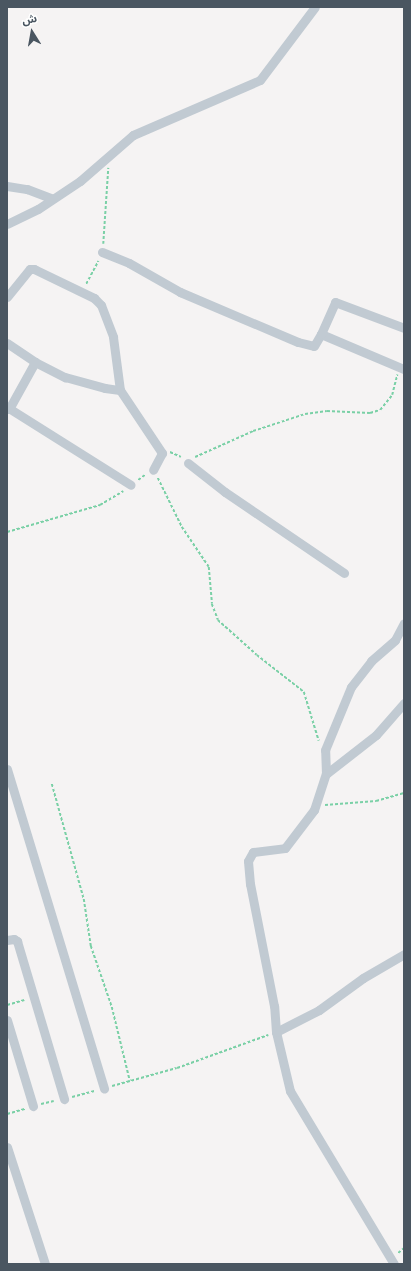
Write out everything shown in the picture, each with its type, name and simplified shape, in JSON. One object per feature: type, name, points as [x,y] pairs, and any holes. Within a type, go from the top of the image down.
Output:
[{"type":"street","points":[[7,224],[38,209],[52,198],[80,181],[133,135],[260,80],[316,7]]},
{"type":"street","points":[[7,186],[27,189],[52,198]]},
{"type":"street","points":[[102,252],[129,263],[180,292],[298,342],[314,346],[335,302],[404,328]]},
{"type":"street","points":[[7,296],[32,268],[82,290],[94,298],[107,321],[117,357],[120,390],[147,434],[162,453],[153,470]]},
{"type":"street","points":[[321,334],[402,368]]},
{"type":"street","points":[[7,343],[35,362],[79,382],[120,390]]},
{"type":"street","points":[[35,362],[8,408],[131,485]]},
{"type":"street","points":[[188,463],[225,492],[344,573]]},
{"type":"street","points":[[394,1264],[290,1091],[276,1032],[274,1006],[250,884],[248,861],[253,852],[285,848],[307,821],[316,805],[326,774],[325,750],[351,687],[371,661],[395,640],[404,623]]},
{"type":"street","points":[[326,774],[376,734],[404,703]]},
{"type":"street","points":[[7,769],[104,1089]]},
{"type":"street","points":[[7,940],[14,938],[17,941],[64,1099]]},
{"type":"street","points":[[276,1032],[320,1010],[363,978],[404,954]]},
{"type":"street","points":[[7,1020],[33,1106]]},
{"type":"street","points":[[7,1147],[45,1264]]},
{"type":"path","points":[[82,290],[102,252],[108,157]]},
{"type":"path","points":[[162,453],[174,452],[188,463],[203,453],[276,422],[327,411],[370,413],[380,410],[392,395],[402,368]]},
{"type":"path","points":[[7,532],[100,505],[153,470],[182,527],[209,567],[212,604],[218,620],[257,655],[304,692],[316,736],[325,750]]},
{"type":"path","points":[[52,784],[84,899],[91,946],[112,1007],[130,1081]]},
{"type":"path","points":[[316,805],[376,801],[404,793]]},
{"type":"path","points":[[7,1005],[33,997]]},
{"type":"path","points":[[7,1114],[33,1106],[104,1089],[177,1068],[276,1032]]}]
